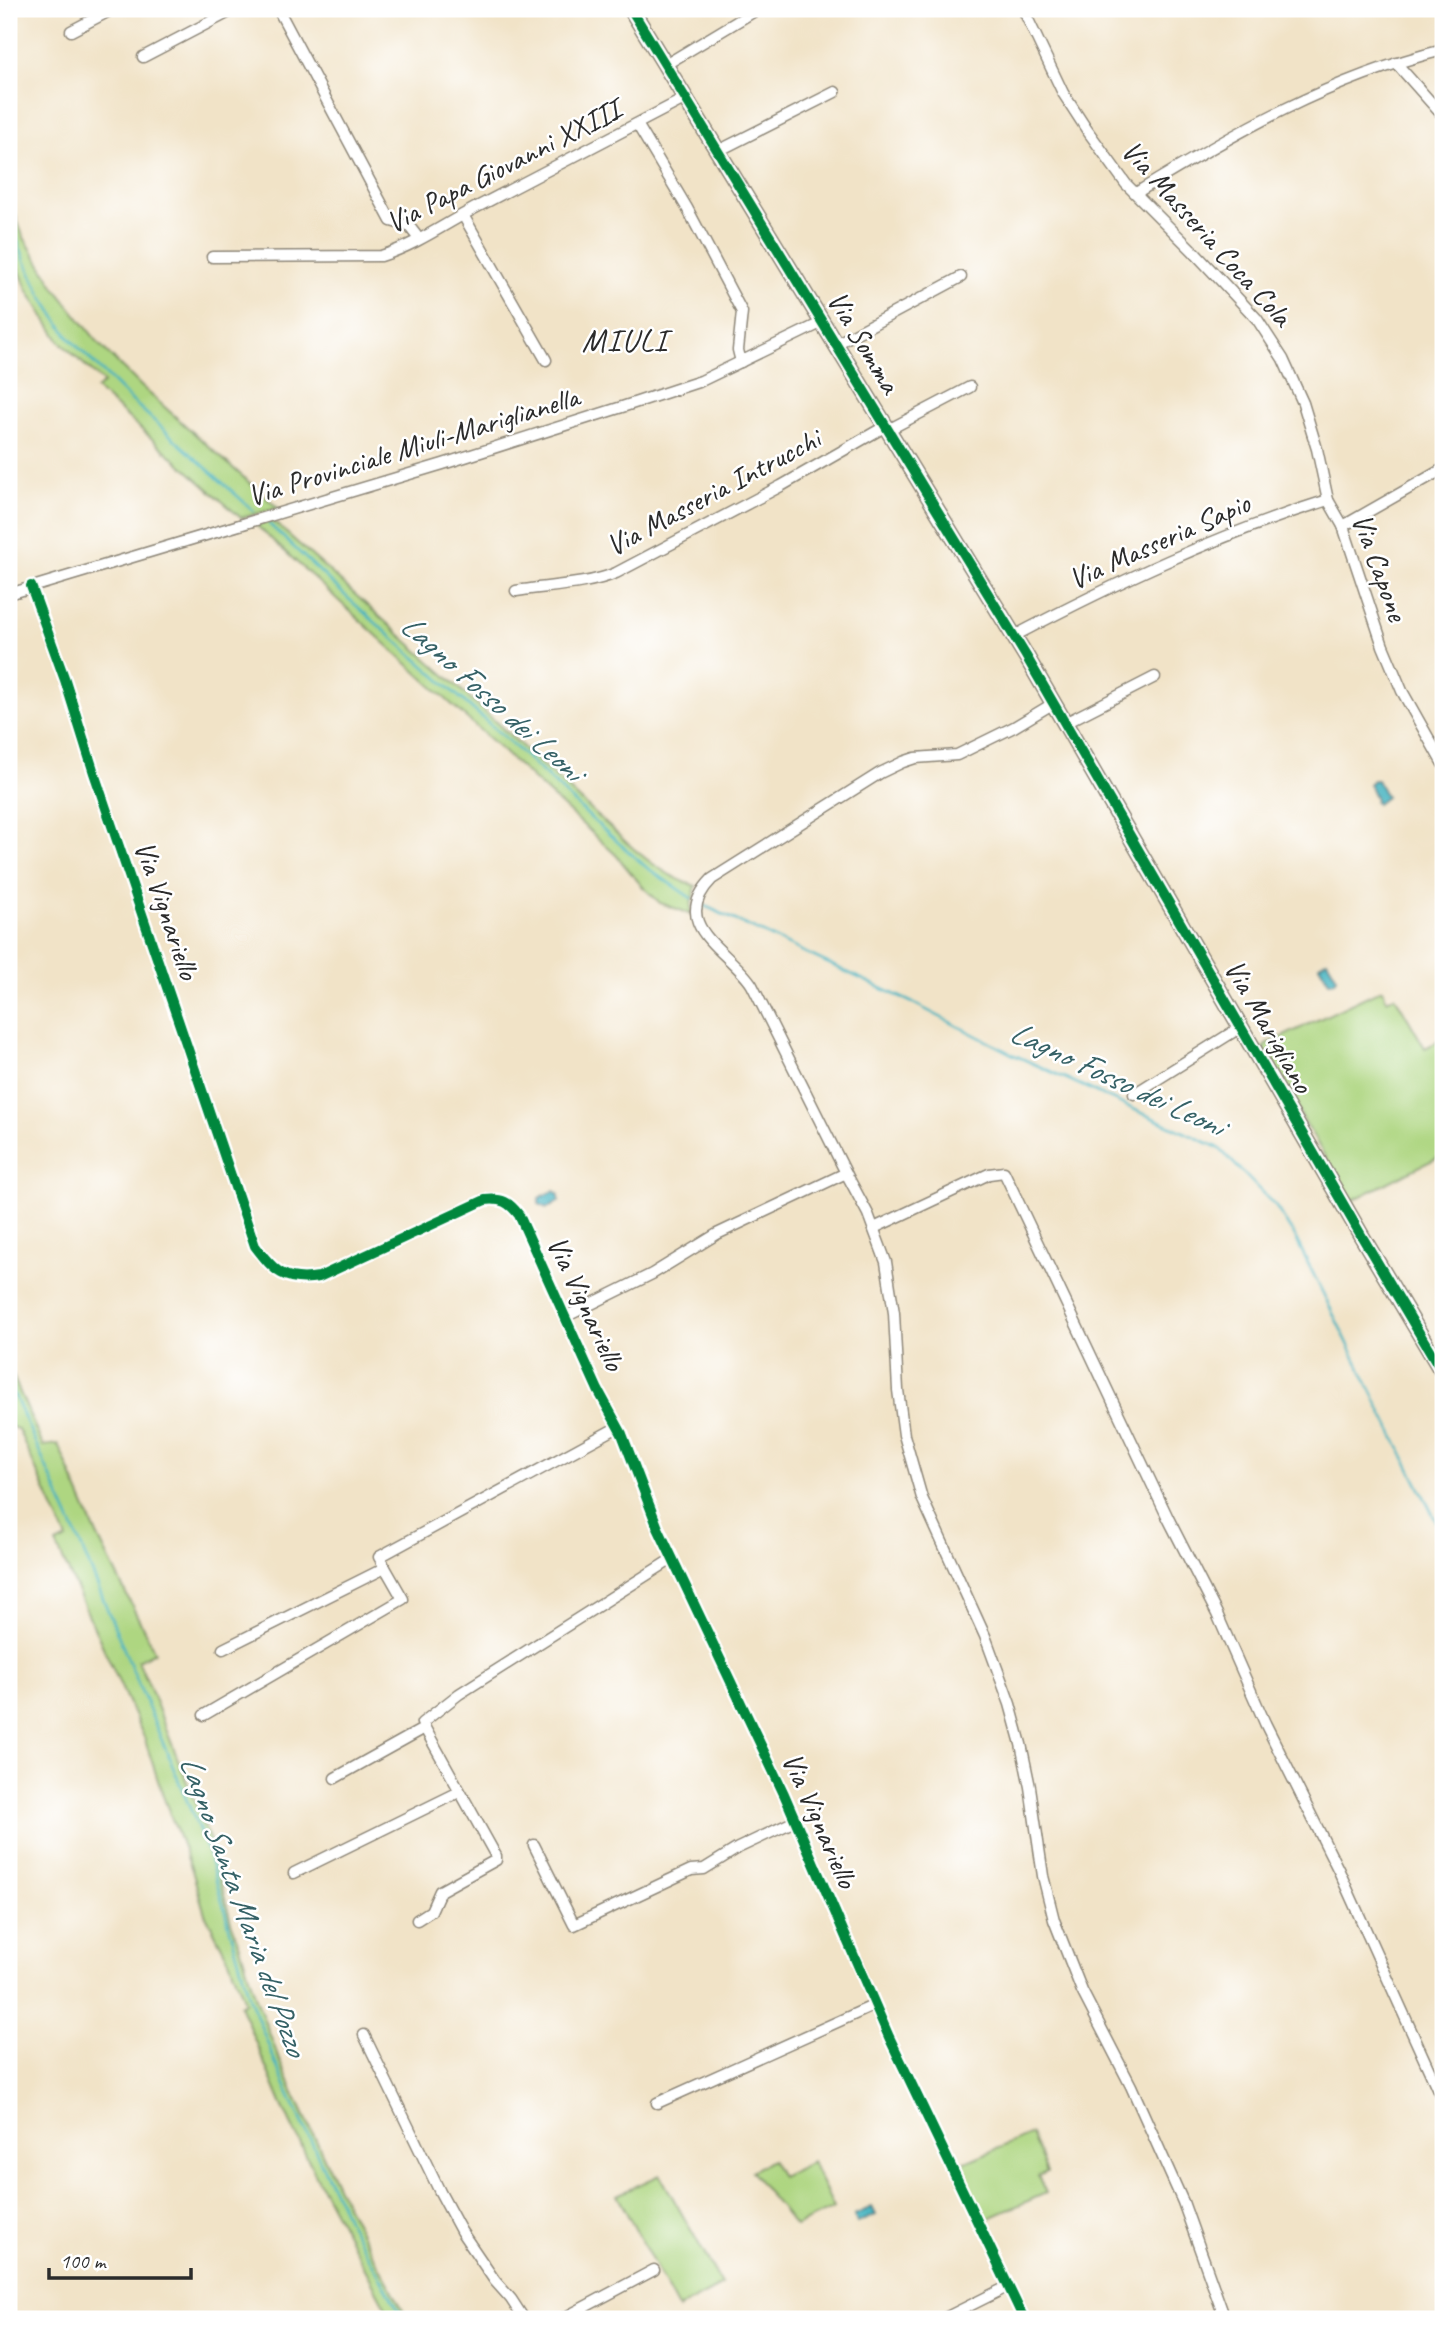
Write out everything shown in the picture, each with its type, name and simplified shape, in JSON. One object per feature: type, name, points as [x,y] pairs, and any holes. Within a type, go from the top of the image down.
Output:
[{"type":"street","points":[[71,32],[113,9]]},
{"type":"street","points":[[143,57],[235,9]]},
{"type":"street","points":[[278,9],[391,221],[409,226],[419,239]]},
{"type":"street","name":"Via Somma","points":[[631,9],[1054,703]]},
{"type":"street","points":[[665,65],[758,9]]},
{"type":"street","name":"Via Masseria Coca Cola","points":[[1023,9],[1063,93],[1118,173],[1227,286],[1271,337],[1303,402],[1328,500]]},
{"type":"street","points":[[1136,193],[1224,139],[1302,100],[1396,63],[1443,50]]},
{"type":"street","points":[[1396,63],[1443,116]]},
{"type":"street","points":[[718,151],[835,92]]},
{"type":"street","name":"Via Papa Giovanni XXIII","points":[[212,257],[382,256],[410,246],[463,215],[685,98]]},
{"type":"street","points":[[637,124],[687,208],[742,312],[738,350],[741,362]]},
{"type":"street","points":[[463,215],[546,360]]},
{"type":"street","points":[[836,344],[961,277]]},
{"type":"street","name":"Via Provinciale Miuli-Mariglianella","points":[[9,594],[443,464],[688,385],[823,322]]},
{"type":"street","name":"Via Masseria Intrucchi","points":[[516,591],[566,585],[616,573],[887,428],[970,387]]},
{"type":"street","points":[[1343,526],[1443,469]]},
{"type":"street","name":"Via Capone","points":[[1328,500],[1343,526],[1372,615],[1402,691],[1443,764]]},
{"type":"street","name":"Via Masseria Sapio","points":[[1014,636],[1146,570],[1282,514],[1328,500]]},
{"type":"street","name":"Via Vignariello","points":[[31,586],[255,1246],[274,1270],[288,1277],[304,1280],[319,1277],[485,1200],[499,1198],[511,1205],[519,1215],[618,1427],[672,1559],[722,1660],[875,2005],[1024,2319]]},
{"type":"street","points":[[1065,723],[1155,677]]},
{"type":"street","points":[[1054,703],[1014,727],[957,755],[915,758],[865,782],[712,879],[698,898],[697,920],[714,948],[738,966],[752,985],[874,1228],[889,1274],[904,1435],[922,1498],[985,1636],[1010,1704],[1026,1765],[1043,1876],[1054,1920],[1082,1992],[1131,2086],[1183,2202],[1225,2319]]},
{"type":"street","name":"Via Marigliano","points":[[1054,703],[1443,1373]]},
{"type":"street","points":[[1134,1094],[1241,1027]]},
{"type":"street","points":[[874,1228],[989,1174],[1004,1172],[1164,1509],[1217,1614],[1265,1723],[1339,1871],[1443,2101]]},
{"type":"street","name":"Via Vignariello","points":[[565,1318],[652,1273],[716,1234],[846,1173]]},
{"type":"street","points":[[204,1715],[402,1600],[379,1557],[618,1427]]},
{"type":"street","points":[[417,1920],[431,1911],[440,1891],[496,1860],[422,1723],[459,1694],[672,1559]]},
{"type":"street","points":[[223,1649],[385,1568]]},
{"type":"street","points":[[335,1777],[423,1728]]},
{"type":"street","points":[[294,1873],[459,1792]]},
{"type":"street","points":[[534,1845],[574,1926],[691,1870],[704,1869],[738,1848],[795,1821]]},
{"type":"street","points":[[657,2103],[875,2005]]},
{"type":"street","points":[[364,2035],[461,2231],[524,2319]]},
{"type":"street","points":[[562,2319],[654,2270]]},
{"type":"street","points":[[943,2319],[1007,2287]]},
{"type":"green space","points":[[9,198],[23,236],[56,289],[101,346],[141,386],[278,508],[241,518],[96,389],[104,383],[60,342],[28,291],[9,245]]},
{"type":"green space","points":[[272,520],[627,843],[668,874],[696,886],[691,914],[660,903],[616,855],[256,525]]},
{"type":"green space","points":[[1382,989],[1387,1000],[1395,996],[1425,1048],[1443,1039],[1443,1155],[1351,1201],[1262,1049],[1267,1044]]},
{"type":"green space","points":[[9,1367],[43,1446],[58,1444],[97,1535],[155,1652],[138,1661],[210,1841],[231,1922],[256,1998],[283,2069],[346,2205],[408,2319],[392,2319],[322,2188],[281,2103],[240,2005],[245,2002],[229,1960],[205,1914],[144,1737],[56,1544],[67,1539],[18,1429],[11,1427]]},
{"type":"green space","points":[[1031,2134],[1047,2172],[1038,2176],[1046,2193],[983,2221],[956,2166]]},
{"type":"green space","points":[[772,2160],[781,2177],[812,2162],[834,2208],[795,2226],[751,2171]]},
{"type":"green space","points":[[660,2175],[722,2285],[678,2309],[617,2195]]},
{"type":"water","points":[[1377,780],[1386,797],[1377,804],[1369,784]]},
{"type":"water","points":[[1327,960],[1337,977],[1335,981],[1329,982],[1319,965]]},
{"type":"water","points":[[554,1191],[559,1195],[559,1201],[547,1208],[539,1204],[539,1198]]},
{"type":"water","points":[[872,2207],[876,2215],[857,2223],[854,2215]]},
{"type":"waterway","name":"Lagno Fosso dei Leoni","points":[[9,217],[25,261],[42,296],[69,338],[130,399],[254,511]]},
{"type":"waterway","name":"Lagno Fosso dei Leoni","points":[[269,524],[595,822],[646,867],[691,898]]},
{"type":"waterway","name":"Lagno Fosso dei Leoni","points":[[705,906],[913,1003],[1010,1053],[1219,1148],[1276,1207],[1294,1235],[1443,1535]]},
{"type":"waterway","name":"Lagno Santa Maria del Pozzo","points":[[9,1383],[79,1541],[207,1849],[250,1999],[280,2074],[349,2223],[404,2319]]},
{"type":"cycle path","points":[[631,9],[1026,656],[1443,1373]]},
{"type":"cycle path","points":[[31,586],[255,1246],[281,1273],[297,1278],[319,1277],[485,1200],[505,1202],[519,1215],[598,1390],[622,1434],[658,1528],[784,1794],[889,2037],[1024,2319]]},
{"type":"district","name":"MIULI","points":[[625,340]]}]
